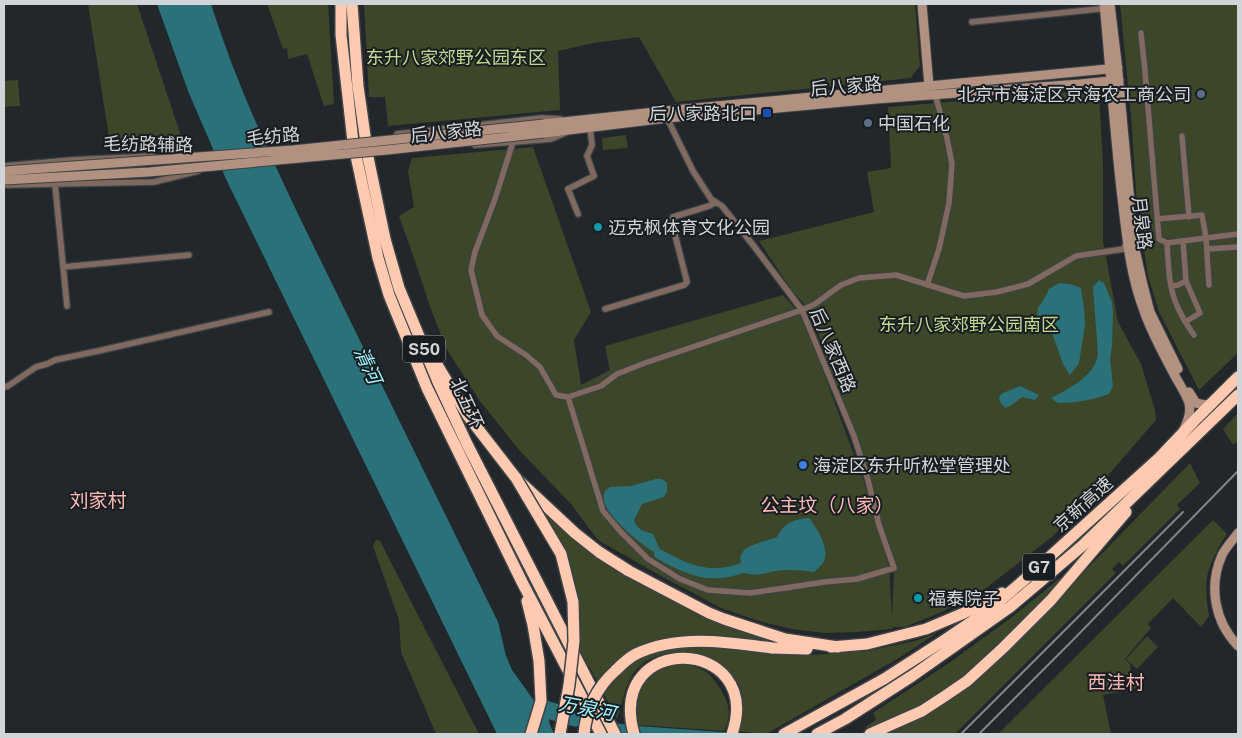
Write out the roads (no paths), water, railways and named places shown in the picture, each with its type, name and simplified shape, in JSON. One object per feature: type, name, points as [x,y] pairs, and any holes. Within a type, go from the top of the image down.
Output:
[{"type":"highway","name":"北五环","points":[[340,4],[341,35],[353,142],[378,258],[390,295],[427,388],[522,582],[601,734]]},
{"type":"highway","name":"北五环","points":[[352,4],[358,86],[368,157],[385,239],[399,288],[438,382],[467,444],[614,734]]},
{"type":"highway","points":[[418,332],[468,416],[516,478],[561,554],[572,602],[574,641],[569,685],[560,734]]},
{"type":"highway","name":"京新高速","points":[[784,734],[884,679],[989,610],[1159,458],[1238,377]]},
{"type":"highway","name":"京新高速","points":[[817,734],[845,719],[912,676],[1010,607],[1082,546],[1238,395]]},
{"type":"highway","points":[[870,734],[922,710],[945,696],[966,681],[1004,648],[1051,600],[1159,472]]},
{"type":"highway","points":[[516,478],[575,533],[599,552],[629,571],[709,613],[738,625],[798,642],[838,647]]},
{"type":"highway","points":[[584,734],[588,710],[607,678],[634,655],[649,649],[667,644],[690,642],[811,649],[867,644],[926,629],[964,613],[1024,580]]},
{"type":"highway","points":[[522,582],[533,625],[539,661],[541,701],[531,734]]},
{"type":"highway","points":[[634,734],[630,704],[632,693],[637,683],[656,664],[674,658],[693,659],[710,665],[726,677],[736,697],[737,714],[732,734]]},
{"type":"main road","points":[[922,4],[928,86]]},
{"type":"main road","name":"月泉路","points":[[1110,4],[1116,148],[1132,270],[1144,311],[1156,340],[1190,404],[1188,418],[1181,434]]},
{"type":"main road","name":"月泉路","points":[[1102,6],[1114,68]]},
{"type":"main road","name":"后八家路","points":[[544,128],[674,110],[1114,68]]},
{"type":"main road","name":"后八家路","points":[[576,125],[590,127],[667,118],[935,94],[1114,81]]},
{"type":"main road","name":"月泉路","points":[[1114,81],[1134,245],[1150,312],[1193,399],[1196,403],[1200,404],[1212,403]]},
{"type":"main road","name":"毛纺路","points":[[4,171],[293,150],[544,128]]},
{"type":"main road","name":"毛纺路","points":[[4,180],[149,172],[386,150],[544,128]]},
{"type":"main road","points":[[1238,533],[1223,554],[1216,572],[1214,586],[1218,614],[1230,637],[1238,646]]},
{"type":"street","points":[[972,22],[1102,6]]},
{"type":"street","points":[[1141,33],[1159,239],[1167,243],[1238,234]]},
{"type":"street","points":[[927,285],[939,249],[949,203],[952,164],[948,138],[935,94]]},
{"type":"street","name":"后八家路","points":[[542,118],[576,125],[551,139],[400,153],[392,144],[397,134],[542,118]]},
{"type":"street","name":"后八家西路","points":[[568,397],[603,511],[648,559],[680,579],[708,590],[750,593],[857,578],[894,568],[879,525],[868,480],[854,436],[802,310],[753,244],[722,206],[712,199],[693,171],[667,118]]},
{"type":"street","points":[[578,214],[568,189],[594,176],[587,156],[592,144],[590,127]]},
{"type":"street","points":[[1182,136],[1189,217]]},
{"type":"street","points":[[513,142],[495,199],[474,252],[471,270],[482,315],[497,336],[526,355],[540,367],[556,395],[568,397],[601,386],[617,374],[638,366],[802,310],[815,304],[841,284],[859,278],[896,276],[964,296],[997,292],[1028,284],[1076,256],[1124,249],[1127,239]]},
{"type":"street","name":"毛纺路辅路","points":[[4,166],[150,156],[205,161],[292,154]]},
{"type":"street","name":"毛纺路辅路","points":[[4,184],[154,182],[201,170]]},
{"type":"street","points":[[56,184],[67,306]]},
{"type":"street","points":[[605,308],[684,285],[687,282],[672,223],[673,217],[716,202]]},
{"type":"street","points":[[1157,219],[1202,215],[1206,238],[1209,285]]},
{"type":"street","points":[[1183,241],[1186,281],[1200,314],[1185,322]]},
{"type":"street","points":[[1167,243],[1171,286],[1185,322],[1194,335]]},
{"type":"street","points":[[1207,250],[1238,248]]},
{"type":"street","points":[[63,267],[189,255]]},
{"type":"street","points":[[1171,286],[1186,281]]},
{"type":"street","points":[[4,388],[36,368],[55,360],[269,312]]},
{"type":"water","name":"清河","points":[[157,4],[211,4],[254,119],[271,156],[498,622],[506,656],[512,670],[535,702],[545,700],[561,705],[590,720],[638,726],[750,734],[612,734],[588,730],[552,714],[548,715],[554,734],[497,734],[226,179],[188,91]]},
{"type":"water","points":[[1099,280],[1104,283],[1112,302],[1112,346],[1110,359],[1113,386],[1109,394],[1103,396],[1078,402],[1058,403],[1051,398],[1080,381],[1096,362],[1098,354],[1093,287]]},
{"type":"water","points":[[1059,283],[1081,288],[1084,308],[1085,325],[1079,363],[1070,375],[1063,364],[1049,324],[1037,319],[1038,308],[1049,289]]},
{"type":"water","points":[[1020,386],[1039,395],[1035,400],[1022,397],[1006,408],[1002,405],[999,399],[1001,394]]},
{"type":"water","points":[[662,479],[667,483],[667,491],[664,497],[642,504],[634,520],[639,528],[653,534],[661,552],[659,554],[655,553],[626,530],[612,516],[604,502],[605,491],[610,487],[631,486]]},
{"type":"water","points":[[809,518],[819,533],[825,552],[823,563],[814,572],[790,570],[763,574],[744,573],[740,558],[744,550],[755,544],[777,537],[783,528],[790,523],[799,519]]},
{"type":"waterway","points":[[659,554],[679,565],[699,572],[719,573],[742,568]]},
{"type":"waterway","name":"万泉河","points":[[541,714],[576,724]]},
{"type":"railway","points":[[979,734],[1238,471]]},
{"type":"railway","points":[[961,734],[1183,512]]},
{"type":"place","name":"北京市海淀区京海农工商公司","points":[[1201,94]]},
{"type":"place","name":"后八家路北口","points":[[767,113]]},
{"type":"place","name":"中国石化","points":[[868,123]]},
{"type":"place","name":"迈克枫体育文化公园","points":[[598,227]]},
{"type":"place","name":"海淀区东升听松堂管理处","points":[[803,465]]},
{"type":"place","name":"福泰院子","points":[[918,598]]},
{"type":"district","name":"刘家村","points":[[98,500]]},
{"type":"district","name":"公主坟（八家）","points":[[827,505]]},
{"type":"district","name":"西洼村","points":[[1116,682]]},
{"type":"park label","name":"东升八家郊野公园东区","points":[[456,57]]},
{"type":"park label","name":"东升八家郊野公园南区","points":[[969,324]]}]
